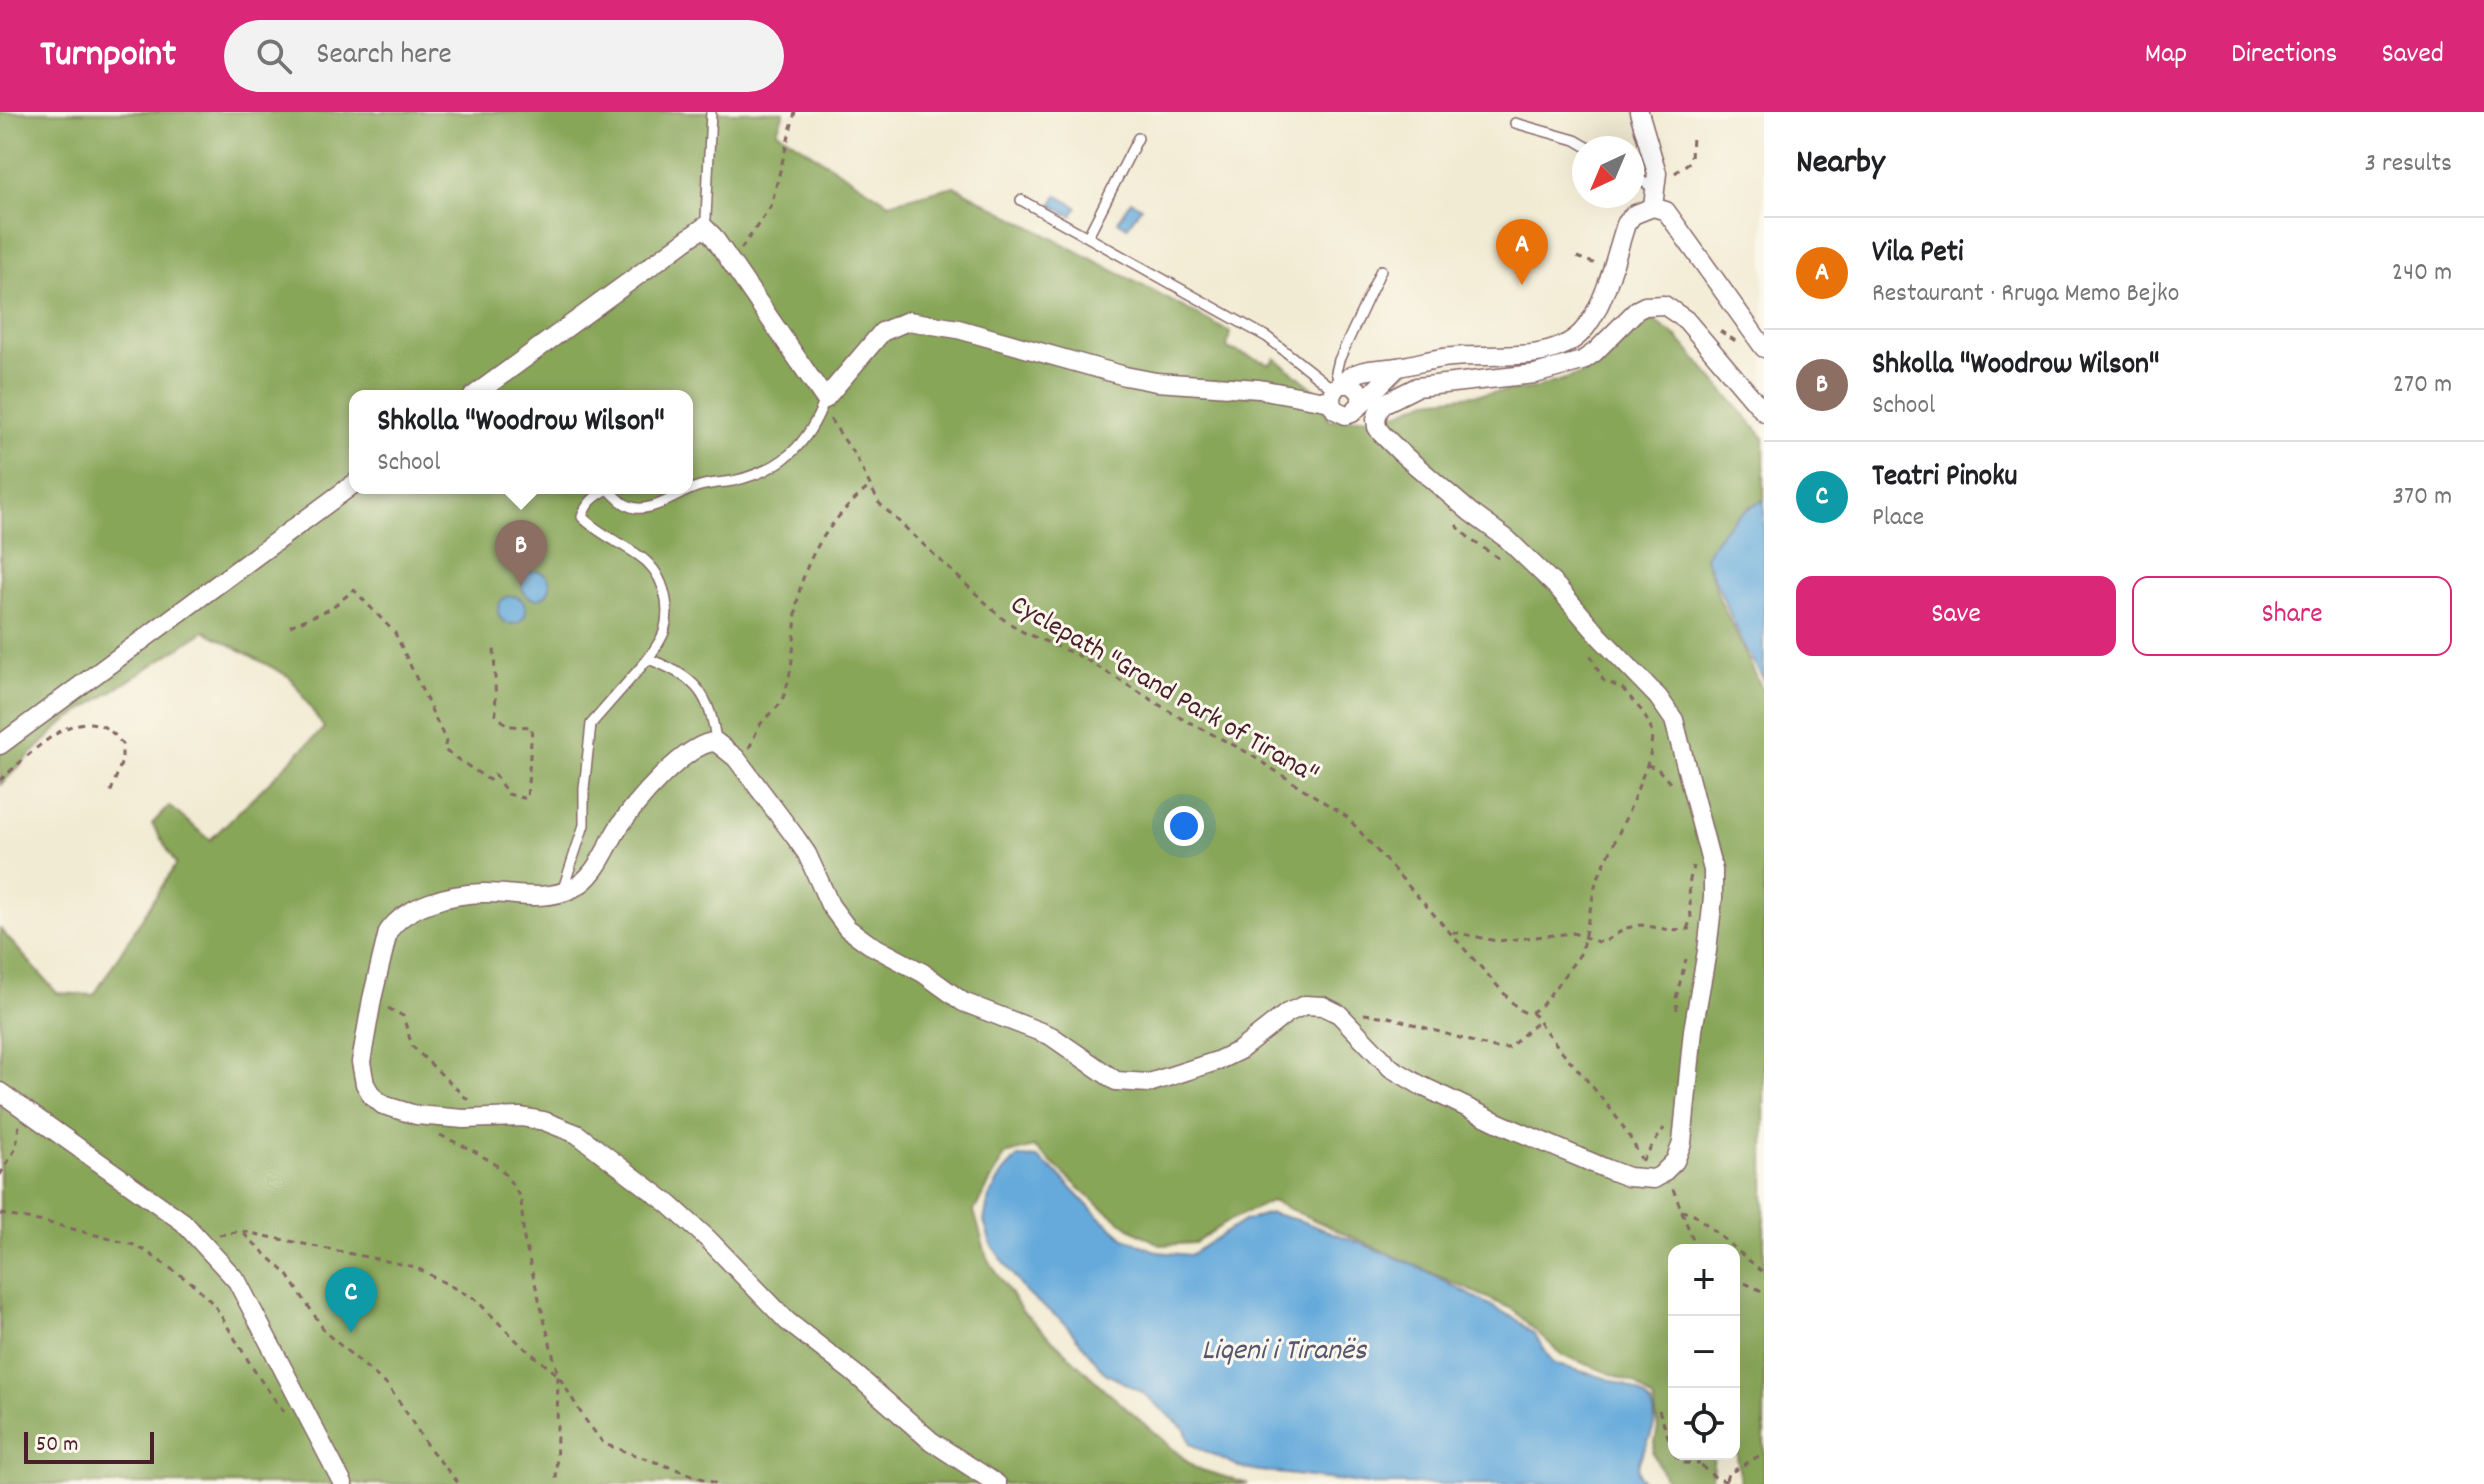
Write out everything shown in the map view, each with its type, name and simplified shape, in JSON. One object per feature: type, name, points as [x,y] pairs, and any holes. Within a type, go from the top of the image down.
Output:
[{"type":"street","points":[[1398,367],[1357,410],[1346,415],[1335,410],[1337,390],[1349,376],[1362,371],[1453,356],[1542,353],[1580,334],[1595,312],[1626,224],[1654,198],[1657,173],[1647,123]]},
{"type":"street","points":[[1654,198],[1666,211],[1756,349]]},
{"type":"street","points":[[481,390],[705,222],[823,403],[882,332],[908,321],[958,329],[1156,382],[1259,389],[1337,390],[1352,384],[1362,399],[1361,405]]},
{"type":"street","points":[[997,1484],[921,1434],[855,1374],[787,1321],[708,1239],[669,1204],[577,1134],[544,1121],[521,1117],[416,1115],[383,1105],[365,1084],[361,1062],[388,932],[397,919],[410,911],[452,898],[482,893],[543,896],[575,888],[587,878],[636,803],[698,746],[716,742],[724,746],[747,772],[807,854],[830,905],[847,928],[869,944],[923,973],[963,1002],[1051,1036],[1116,1081],[1149,1083],[1217,1061],[1240,1050],[1287,1013],[1305,1005],[1323,1006],[1339,1014],[1391,1068],[1420,1085],[1501,1124],[1628,1177],[1661,1174],[1679,1152],[1682,1143],[1693,1030],[1710,931],[1713,870],[1674,720],[1669,710],[1539,569],[1400,452],[1381,433],[1376,419],[1385,403],[1417,387],[1535,374],[1570,366],[1595,352],[1637,310],[1654,304],[1673,310],[1686,320],[1764,412]]},
{"type":"street","points":[[0,745],[349,487]]},
{"type":"street","points":[[0,1092],[183,1222],[237,1281],[343,1484]]},
{"type":"lane","points":[[705,222],[711,112]]},
{"type":"lane","points":[[1515,123],[1572,139]]},
{"type":"lane","points":[[1088,236],[1138,138]]},
{"type":"lane","points":[[1644,188],[1654,198]]},
{"type":"lane","points":[[1021,200],[1267,337],[1337,390]]},
{"type":"lane","points":[[1337,390],[1339,360],[1381,270]]},
{"type":"lane","points":[[693,488],[763,471],[794,452],[808,436],[823,403]]},
{"type":"lane","points":[[562,892],[584,825],[584,789],[591,724],[648,659],[663,633],[664,594],[659,573],[582,517],[585,507],[599,494]]},
{"type":"lane","points":[[614,494],[627,505],[639,508],[680,494]]},
{"type":"lane","points":[[648,659],[679,674],[702,691],[716,742]]},
{"type":"path","points":[[730,261],[752,236],[771,206],[795,112]]},
{"type":"path","points":[[1674,174],[1691,161],[1692,133]]},
{"type":"path","points":[[1711,325],[1756,349]]},
{"type":"path","name":"Cyclepath \"Grand Park of Tirana\"","points":[[823,403],[856,457],[879,503],[1012,626],[1082,657],[1179,717],[1277,770],[1347,817],[1518,1009],[1532,1012]]},
{"type":"path","points":[[747,772],[746,755],[758,729],[783,700],[801,582],[813,559],[813,551],[836,517],[870,486]]},
{"type":"path","points":[[1453,521],[1471,540],[1509,567]]},
{"type":"path","points":[[290,626],[330,609],[354,590],[395,633],[446,741],[444,750],[489,780],[494,774],[508,794],[527,799],[532,727],[508,726],[496,715],[494,644]]},
{"type":"path","points":[[1586,644],[1603,680],[1623,689],[1641,710],[1650,725],[1652,736],[1647,765],[1596,882],[1581,953],[1552,995],[1532,1012],[1661,1174],[1695,1244]]},
{"type":"path","points":[[0,780],[68,725],[89,722],[105,727],[122,744],[122,761],[110,794]]},
{"type":"path","points":[[1686,930],[1691,919],[1689,884],[1694,862]]},
{"type":"path","points":[[1450,931],[1510,941],[1560,933],[1598,942],[1626,928],[1641,925],[1710,931]]},
{"type":"path","points":[[372,999],[403,1016],[412,1046],[467,1098],[479,1118]]},
{"type":"path","points":[[1339,1014],[1353,1012],[1389,1017],[1494,1048],[1509,1048],[1537,1022]]},
{"type":"path","points":[[416,1115],[434,1131],[495,1164],[517,1190],[524,1239],[558,1375],[556,1484]]},
{"type":"path","points":[[1681,1211],[1694,1214],[1764,1273]]},
{"type":"path","points":[[0,1214],[134,1245],[184,1277],[215,1306],[284,1413]]},
{"type":"path","points":[[241,1231],[288,1275],[326,1333],[387,1385],[426,1444],[459,1484]]},
{"type":"path","points":[[198,1238],[241,1231],[415,1267],[475,1299],[522,1346],[558,1375],[604,1444],[718,1484]]},
{"type":"path","points":[[1740,1281],[1764,1292]]},
{"type":"path","points":[[1659,1410],[1668,1436]]},
{"type":"path","points":[[1725,1481],[1728,1474],[1764,1453]]},
{"type":"path","points":[[1681,1460],[1700,1464]]},
{"type":"path","points":[[1699,1460],[1709,1474],[1734,1484]]},
{"type":"green space","points":[[0,112],[784,112],[777,131],[889,203],[954,186],[1230,332],[1227,348],[1270,364],[1275,358],[1314,389],[1329,420],[1393,415],[1428,400],[1536,388],[1585,373],[1651,319],[1677,337],[1764,438],[1764,500],[1750,506],[1705,557],[1720,600],[1764,693],[1764,1484],[1741,1484],[1738,1460],[1740,1244],[1668,1244],[1668,1460],[1713,1460],[1711,1484],[1674,1484],[1665,1478],[1653,1453],[1658,1428],[1654,1401],[1635,1383],[1562,1355],[1512,1309],[1272,1201],[1230,1220],[1195,1243],[1161,1245],[1131,1229],[1096,1203],[1034,1147],[1005,1155],[974,1211],[987,1258],[1022,1311],[1103,1388],[1195,1468],[1248,1484],[0,1484],[0,929],[57,993],[94,995],[176,864],[152,824],[169,806],[210,840],[324,728],[290,677],[205,631],[62,724],[0,785]]},
{"type":"water","points":[[1057,195],[1077,207],[1072,216],[1051,205]]},
{"type":"water","points":[[1131,201],[1141,207],[1127,227],[1118,221]]},
{"type":"water","points":[[1764,500],[1764,680],[1745,648],[1705,557],[1730,524]]},
{"type":"water","points":[[536,571],[546,575],[550,585],[546,595],[536,599],[526,595],[522,585],[526,575]]},
{"type":"water","points":[[512,596],[522,600],[526,610],[522,620],[512,624],[502,620],[498,610],[502,600]]},
{"type":"water","name":"Liqeni i Tiranës","points":[[1018,1157],[1037,1158],[1124,1238],[1158,1252],[1190,1255],[1244,1221],[1270,1213],[1301,1221],[1414,1265],[1514,1318],[1534,1334],[1553,1363],[1619,1383],[1642,1395],[1654,1412],[1652,1432],[1638,1467],[1646,1484],[1369,1484],[1244,1469],[1190,1444],[1185,1429],[1142,1392],[1105,1373],[1065,1323],[1026,1293],[991,1244],[984,1221],[989,1197],[1003,1173]]},
{"type":"place","name":"Vila Peti","points":[[1522,285]]},
{"type":"place","name":"Shkolla \"Woodrow Wilson\"","points":[[521,586]]},
{"type":"place","name":"Teatri Pinoku","points":[[351,1333]]}]
